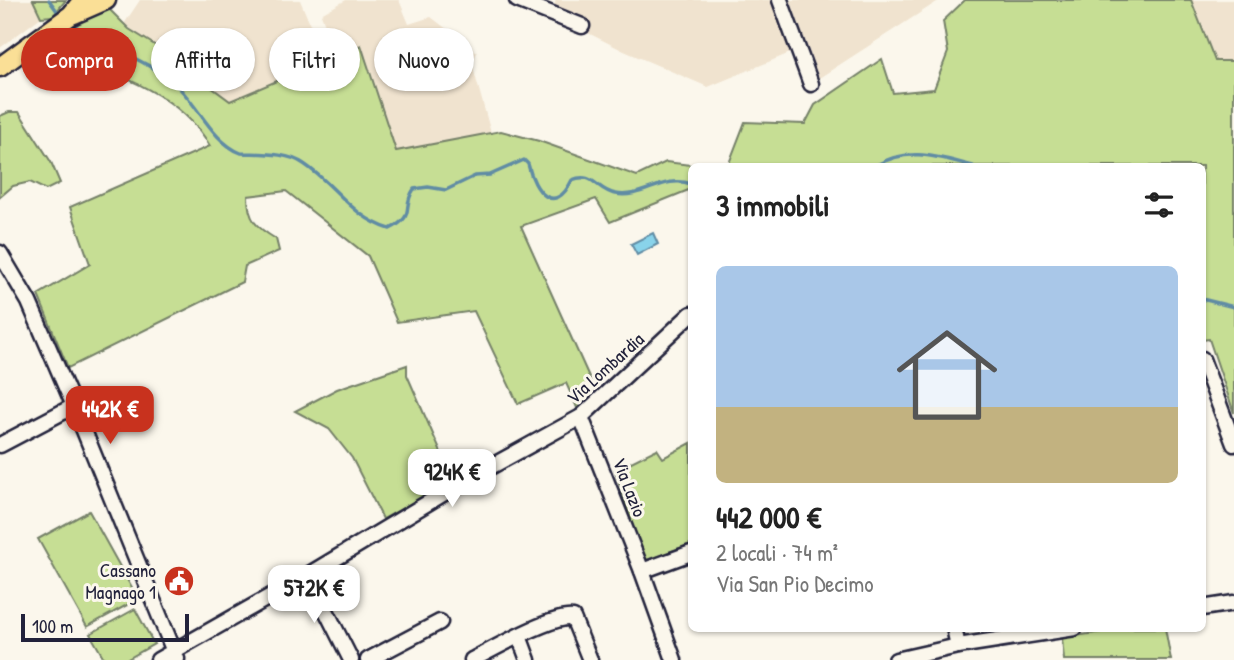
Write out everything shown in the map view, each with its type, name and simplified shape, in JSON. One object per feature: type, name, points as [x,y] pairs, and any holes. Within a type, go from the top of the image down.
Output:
[{"type":"main road","points":[[71,15],[83,0]]},
{"type":"main road","points":[[0,67],[71,15],[106,0]]},
{"type":"street","points":[[517,0],[582,26]]},
{"type":"street","points":[[780,0],[811,84]]},
{"type":"street","points":[[0,253],[29,302],[74,405],[175,656]]},
{"type":"street","name":"Via Lombardia","points":[[158,660],[175,656],[461,483],[581,417],[688,317]]},
{"type":"street","points":[[1206,370],[1234,444]]},
{"type":"street","points":[[0,445],[74,405]]},
{"type":"street","name":"Via Lazio","points":[[581,417],[674,660]]},
{"type":"street","points":[[642,571],[688,554]]},
{"type":"street","points":[[308,575],[351,660]]},
{"type":"street","points":[[1206,607],[1234,603]]},
{"type":"street","points":[[472,660],[564,617],[573,618],[590,660]]},
{"type":"street","points":[[368,660],[440,622]]},
{"type":"street","points":[[957,632],[977,660]]},
{"type":"street","points":[[904,659],[966,645],[1049,632]]},
{"type":"street","points":[[519,636],[528,660]]},
{"type":"shaded area","points":[[0,0],[33,0],[41,17],[26,28],[21,28],[21,32],[0,48]]},
{"type":"shaded area","points":[[140,0],[300,0],[312,28],[269,28],[269,84],[255,90],[255,28],[151,28],[151,44],[137,33],[137,28],[130,28],[124,24]]},
{"type":"shaded area","points":[[346,0],[399,0],[409,24],[431,17],[445,28],[374,28],[374,86],[360,45],[360,28],[326,28],[321,14]]},
{"type":"shaded area","points":[[556,0],[772,0],[790,53],[708,87],[588,33],[580,17],[554,6]]},
{"type":"shaded area","points":[[790,0],[940,0],[819,78]]},
{"type":"shaded area","points":[[1191,0],[1234,0],[1234,61],[1215,61]]},
{"type":"shaded area","points":[[474,71],[491,133],[395,151],[376,91],[474,91]]},
{"type":"shaded area","points":[[216,91],[253,91],[230,101]]},
{"type":"green space","points":[[33,0],[66,0],[53,16],[41,17]]},
{"type":"green space","points":[[965,0],[1191,0],[1215,61],[1234,61],[1234,413],[1209,339],[1206,339],[1206,163],[729,163],[745,122],[805,124],[815,105],[882,59],[893,93],[934,89],[948,52],[943,21]]},
{"type":"green space","points":[[109,9],[128,28],[72,28],[93,13]]},
{"type":"green space","points":[[137,34],[151,43],[151,91],[137,84]]},
{"type":"green space","points":[[361,45],[396,151],[501,131],[539,141],[637,176],[666,162],[688,165],[688,190],[610,222],[596,199],[521,226],[594,388],[578,410],[566,383],[518,404],[474,311],[397,322],[368,256],[286,191],[248,196],[252,217],[263,231],[276,239],[279,251],[245,266],[242,282],[68,368],[38,295],[90,264],[70,207],[210,146],[197,127],[151,91],[216,91],[230,101],[269,84],[269,91],[360,91]]},
{"type":"green space","points":[[19,112],[51,162],[60,183],[46,190],[30,182],[13,186],[0,197],[0,116]]},
{"type":"green space","points":[[407,365],[407,375],[450,473],[448,483],[383,519],[352,458],[329,429],[295,411],[337,389]]},
{"type":"green space","points":[[688,445],[688,545],[644,561],[615,470],[657,449],[663,458]]},
{"type":"green space","points":[[89,511],[138,599],[87,627],[38,539]]},
{"type":"green space","points":[[135,609],[154,644],[126,660],[105,660],[90,634]]},
{"type":"green space","points":[[1102,632],[1166,632],[1171,660],[1064,660],[1062,638]]},
{"type":"water","points":[[653,233],[658,244],[637,255],[631,244]]},
{"type":"waterway","points":[[49,0],[60,15]]},
{"type":"waterway","points":[[69,22],[94,38],[148,65],[173,82],[213,131],[230,147],[241,153],[274,154],[297,160],[316,173],[354,209],[390,229],[403,220],[414,189],[428,187],[446,190],[475,176],[490,175],[524,160],[540,191],[552,198],[558,197],[572,180],[579,178],[590,180],[609,192],[626,195],[672,182],[688,183]]},
{"type":"waterway","points":[[881,163],[899,156],[911,155],[960,163]]},
{"type":"waterway","points":[[1206,300],[1234,307]]},
{"type":"place","name":"Cassano Magnago 1","points":[[179,581]]}]
